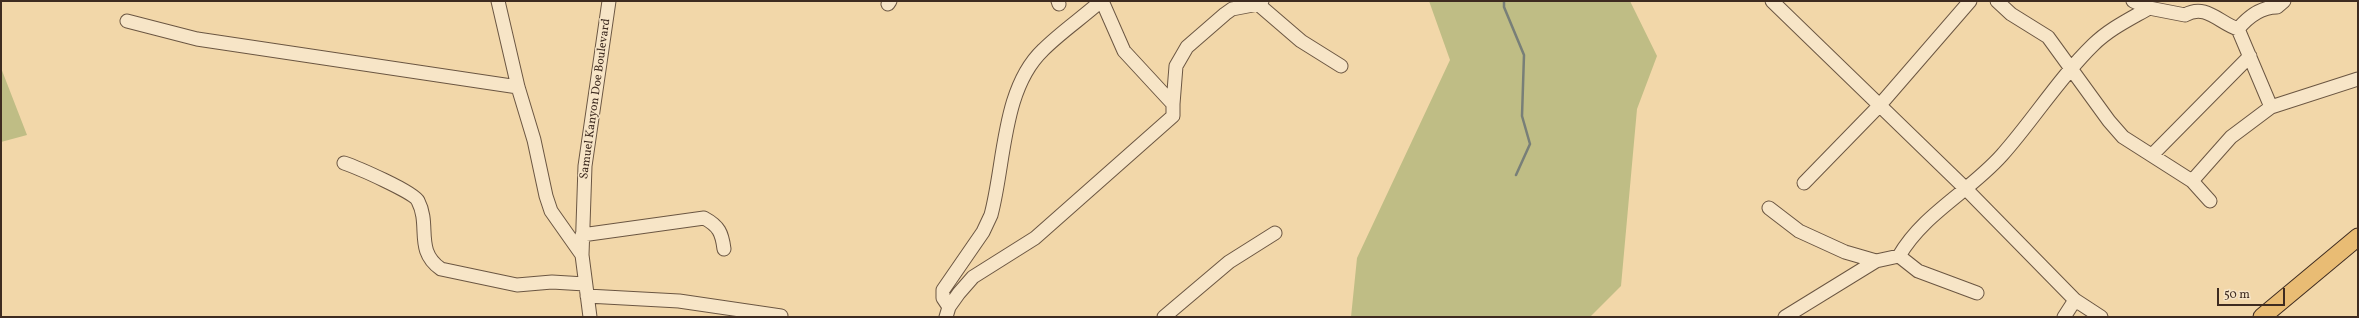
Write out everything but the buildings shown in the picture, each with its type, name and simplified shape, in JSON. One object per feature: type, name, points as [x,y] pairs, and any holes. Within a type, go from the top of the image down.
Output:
[{"type":"main road","points":[[2262,317],[2358,237]]},
{"type":"main road","points":[[2278,317],[2358,248]]},
{"type":"street","points":[[498,1],[518,87],[534,140],[546,196],[551,211],[582,255]]},
{"type":"street","name":"Samuel Kanyon Doe Boulevard","points":[[590,317],[582,255],[585,166],[609,1]]},
{"type":"street","points":[[948,312],[943,298],[943,290],[983,232],[991,215],[1013,98],[1024,76],[1042,50],[1102,1],[1124,51],[1172,104]]},
{"type":"street","points":[[1772,1],[1967,190],[2075,300],[2101,317]]},
{"type":"street","points":[[1804,182],[1879,106],[1970,1]]},
{"type":"street","points":[[1997,1],[2011,14],[2048,37],[2109,121],[2123,136],[2137,147],[2153,154],[2192,181],[2210,201]]},
{"type":"street","points":[[2133,1],[2149,8],[2185,15],[2194,10],[2202,11],[2238,29],[2271,107]]},
{"type":"street","points":[[2238,29],[2253,15],[2268,7],[2277,7],[2284,1]]},
{"type":"street","points":[[948,312],[959,292],[973,277],[1035,238],[1165,125],[1174,112],[1172,104],[1176,66],[1187,47],[1232,9],[1260,3],[1301,41],[1342,66]]},
{"type":"street","points":[[1785,317],[1876,261],[1898,256],[1917,230],[1967,190],[2002,155],[2071,69],[2094,44],[2108,32],[2149,8]]},
{"type":"street","points":[[127,21],[197,39],[518,87]]},
{"type":"street","points":[[2153,154],[2250,56]]},
{"type":"street","points":[[2192,181],[2227,142],[2271,107],[2358,79]]},
{"type":"street","points":[[344,163],[406,191],[418,200],[423,217],[425,248],[431,262],[441,268],[461,275],[517,285],[552,282],[586,290],[679,301],[781,316]]},
{"type":"street","points":[[1770,208],[1799,231],[1845,252],[1876,261]]},
{"type":"street","points":[[582,235],[704,218],[715,224],[722,234],[724,249]]},
{"type":"street","points":[[1164,317],[1229,262],[1275,233]]},
{"type":"street","points":[[1898,256],[1918,270],[1977,293]]},
{"type":"street","points":[[2064,317],[2075,300]]},
{"type":"shaded area","points":[[1429,1],[1630,1],[1657,56],[1637,109],[1621,286],[1590,317],[1351,317],[1357,258],[1450,60]]},
{"type":"shaded area","points":[[1,68],[27,135],[1,142]]},
{"type":"waterway","points":[[1504,1],[1504,7],[1524,55],[1522,116],[1530,144],[1516,175]]}]
